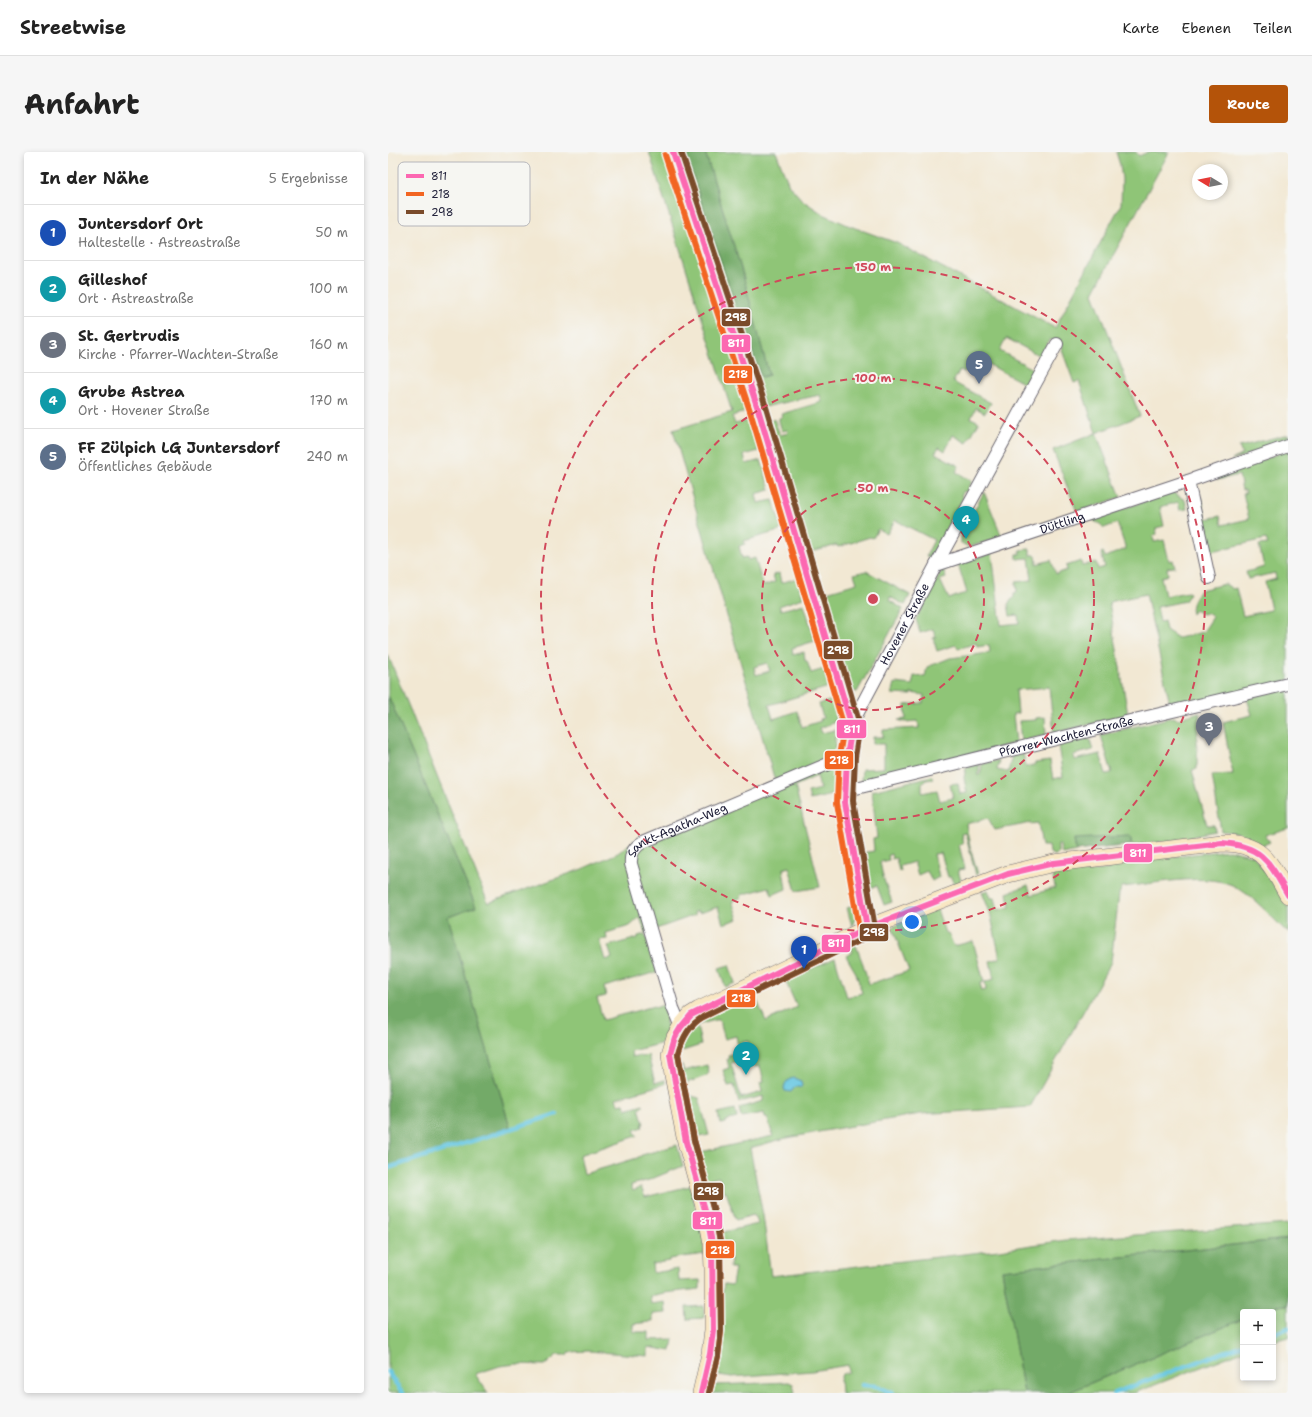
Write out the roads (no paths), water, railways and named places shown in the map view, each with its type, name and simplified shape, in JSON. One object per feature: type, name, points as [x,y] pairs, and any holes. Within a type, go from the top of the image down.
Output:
[{"type":"street","points":[[673,152],[758,409],[852,727]]},
{"type":"street","name":"Hovener Straße","points":[[867,928],[844,791],[847,756],[852,727],[857,714],[936,565],[1057,344]]},
{"type":"street","name":"Düttling","points":[[936,565],[1288,446]]},
{"type":"street","points":[[1188,481],[1209,578]]},
{"type":"street","name":"Pfarrer-Wachten-Straße","points":[[844,791],[1288,684]]},
{"type":"street","name":"Sankt-Agatha-Weg","points":[[681,1027],[671,1001],[631,864],[631,857],[634,850],[643,842],[847,756]]},
{"type":"street","points":[[701,1393],[712,1336],[713,1256],[710,1232],[686,1142],[672,1067],[671,1047],[681,1027],[692,1015],[699,1010],[867,928],[983,882],[1034,867],[1074,860],[1222,844],[1243,846],[1263,855],[1269,862],[1288,895]]},
{"type":"water","points":[[794,1078],[801,1081],[802,1086],[800,1088],[795,1087],[791,1092],[785,1091],[784,1088],[786,1082]]},
{"type":"waterway","points":[[388,1168],[557,1114]]},
{"type":"waterway","points":[[1276,1333],[1288,1328]]},
{"type":"waterway","points":[[1114,1393],[1240,1346]]},
{"type":"waterway","points":[[388,1372],[402,1393]]},
{"type":"waterway","points":[[862,1385],[876,1386],[893,1393]]},
{"type":"place","name":"FF Zülpich LG Juntersdorf","points":[[979,384]]},
{"type":"place","name":"Grube Astrea","points":[[966,539]]},
{"type":"place","name":"St. Gertrudis","points":[[1209,746]]},
{"type":"place","name":"Juntersdorf Ort","points":[[804,969]]},
{"type":"place","name":"Gilleshof","points":[[746,1075]]}]
